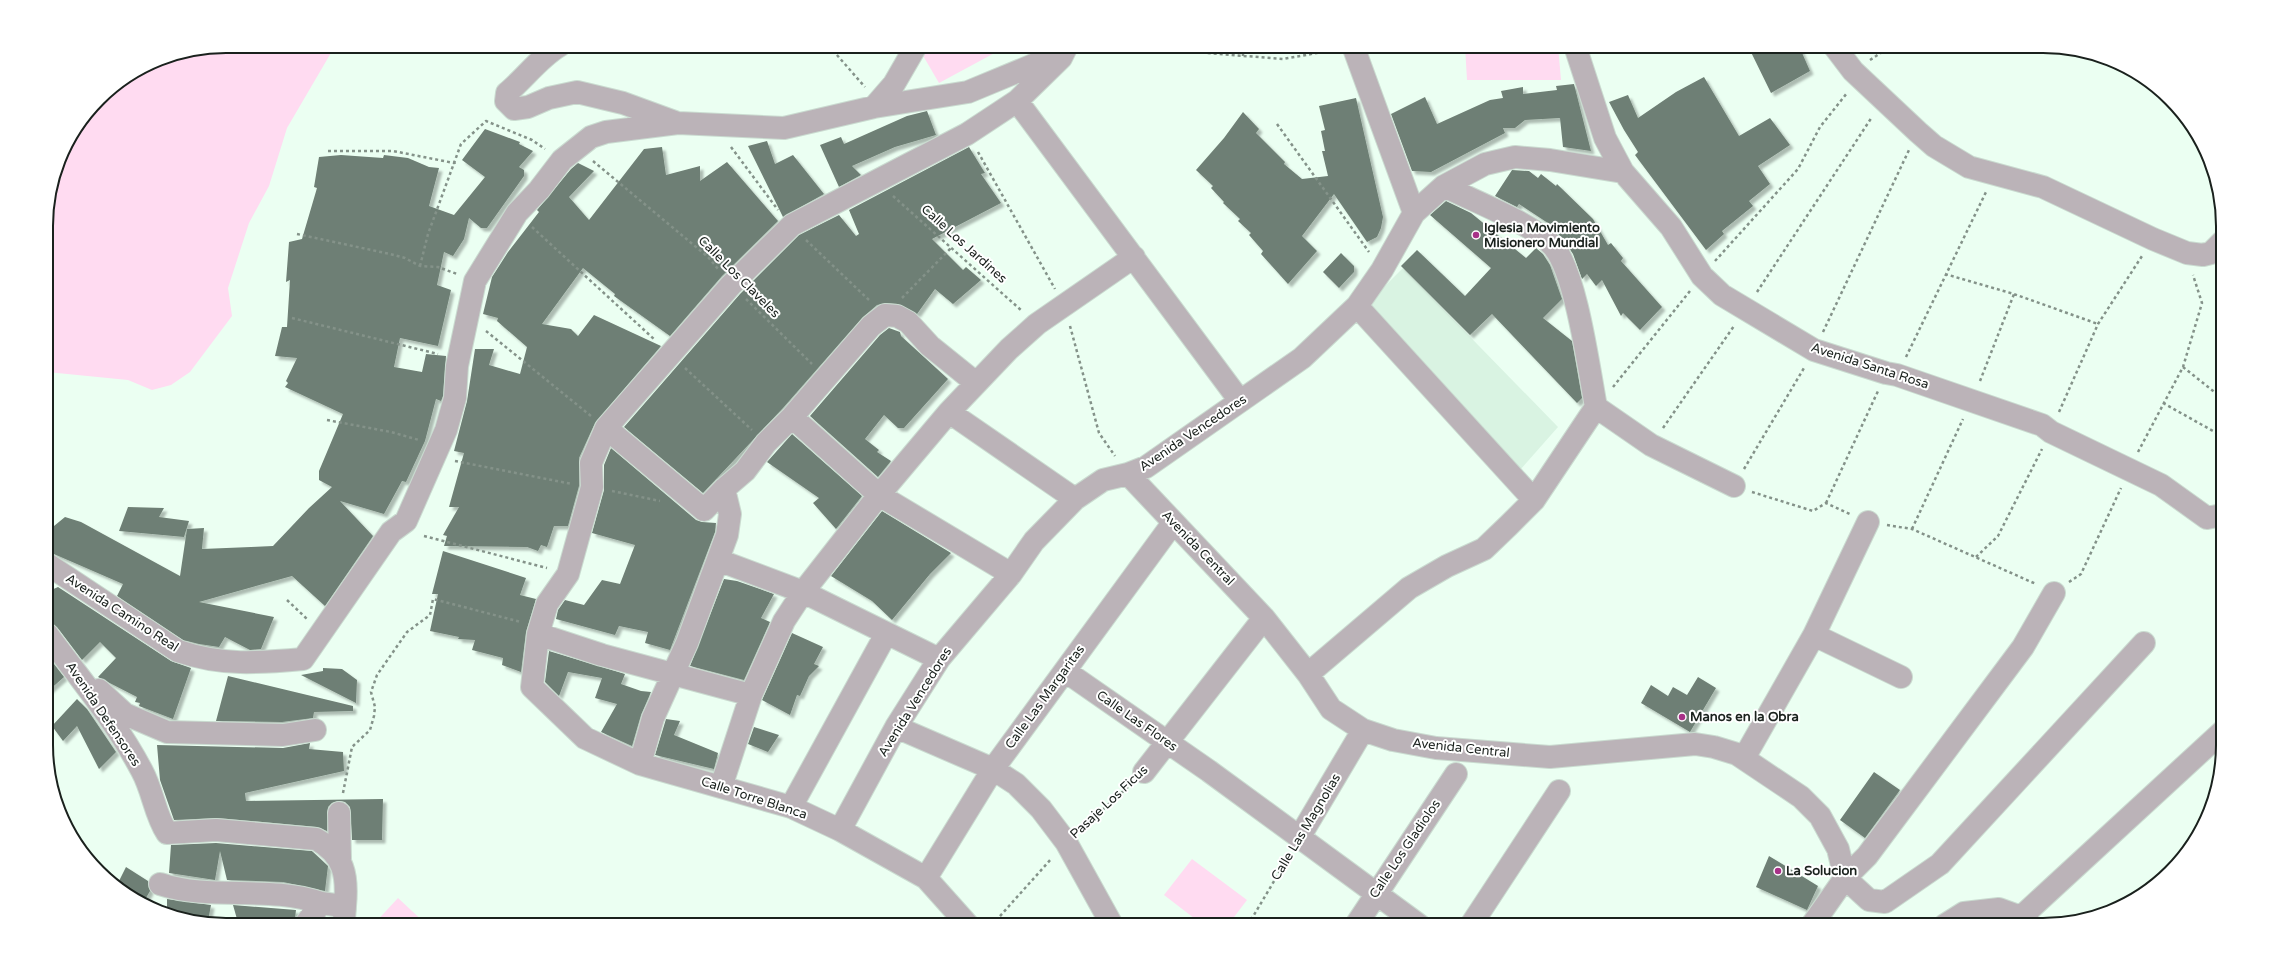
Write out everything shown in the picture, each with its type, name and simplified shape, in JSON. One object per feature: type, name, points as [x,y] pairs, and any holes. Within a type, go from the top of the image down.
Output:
[{"type":"street","points":[[547,53],[524,79],[507,93],[506,101],[514,109],[528,107],[549,98],[577,92],[623,103],[678,123]]},
{"type":"street","points":[[874,107],[894,84],[912,53]]},
{"type":"street","points":[[320,632],[391,532],[406,521],[440,446],[455,398],[458,366],[474,281],[516,212],[570,154],[591,137],[606,132],[678,123],[784,128],[874,107],[968,92],[1062,53]]},
{"type":"street","points":[[751,695],[602,656],[538,634],[548,604],[568,574],[583,525],[592,488],[591,463],[606,428],[731,285],[792,225],[875,180],[968,134],[1017,101],[1063,53]]},
{"type":"street","points":[[1356,53],[1414,213]]},
{"type":"street","name":"Avenida Santa Rosa","points":[[1577,53],[1605,138],[1623,172],[1671,227],[1702,276],[1722,295],[1814,350],[1892,374],[2042,425],[2051,432],[2130,468],[2161,485],[2207,518],[2216,516]]},
{"type":"street","points":[[1840,53],[1860,76],[1918,132],[1934,146],[1969,167],[2043,187],[2186,253],[2203,255],[2211,253],[2216,248]]},
{"type":"street","points":[[1017,101],[1240,401]]},
{"type":"street","name":"Avenida Vencedores","points":[[840,830],[896,727],[939,659],[1011,574],[1034,542],[1075,499],[1103,480],[1128,474],[1146,467],[1302,358],[1357,306],[1382,270],[1414,213],[1444,186],[1485,164],[1515,157],[1550,160],[1623,172]]},
{"type":"street","points":[[1444,186],[1535,231],[1554,247],[1566,269],[1573,293],[1596,407],[1651,445],[1734,486]]},
{"type":"street","points":[[721,787],[751,695],[784,621],[803,592],[879,495],[949,412],[1009,349],[1038,324],[1134,257]]},
{"type":"street","points":[[1357,306],[1534,500]]},
{"type":"street","points":[[606,428],[704,510],[724,489],[745,471],[766,442],[792,418],[871,326],[885,315],[897,316],[908,322],[930,346],[976,383]]},
{"type":"street","points":[[1308,674],[1409,588],[1447,566],[1484,549],[1534,500],[1596,407]]},
{"type":"street","points":[[949,412],[1075,499]]},
{"type":"street","points":[[792,418],[879,495],[1011,574]]},
{"type":"street","name":"Avenida Central","points":[[1128,474],[1264,618],[1308,674],[1331,709],[1363,730],[1393,740],[1436,748],[1543,756],[1591,754],[1695,744],[1714,747],[1744,758],[1801,796],[1820,816],[1838,849],[1846,878]]},
{"type":"street","points":[[640,764],[653,718],[687,643],[727,535],[730,514],[724,489]]},
{"type":"street","points":[[1744,758],[1814,635],[1868,522]]},
{"type":"street","name":"Calle Las Margaritas","points":[[926,878],[993,769],[1173,523]]},
{"type":"street","points":[[718,560],[803,592],[939,659]]},
{"type":"street","name":"Avenida Camino Real","points":[[53,571],[178,651],[202,659],[266,663],[303,659],[320,632]]},
{"type":"street","points":[[1817,918],[1846,878],[1867,856],[2023,648],[2054,593]]},
{"type":"street","name":"Pasaje Los Ficus","points":[[1144,772],[1264,618]]},
{"type":"street","name":"Calle Torre Blanca","points":[[538,634],[532,687],[585,738],[640,764],[791,807],[840,830],[926,878],[962,918]]},
{"type":"street","points":[[791,807],[886,634]]},
{"type":"street","points":[[1814,635],[1901,677]]},
{"type":"street","name":"Avenida Defensores","points":[[53,642],[119,734],[142,771],[152,792],[160,823],[167,833],[216,830],[316,839],[329,847],[340,859]]},
{"type":"street","points":[[1846,878],[1869,900],[1885,902],[1940,864],[2144,643]]},
{"type":"street","points":[[68,663],[125,714],[167,732],[283,735],[315,730]]},
{"type":"street","name":"Calle Las Flores","points":[[1065,671],[1209,771],[1299,838]]},
{"type":"street","points":[[896,727],[993,769],[1016,784],[1041,809],[1066,842],[1108,918]]},
{"type":"street","name":"Calle Las Magnolias","points":[[1299,838],[1363,730]]},
{"type":"street","points":[[2029,918],[2216,738]]},
{"type":"street","name":"Calle Los Gladiolos","points":[[1360,918],[1375,893],[1456,774]]},
{"type":"street","points":[[1476,918],[1559,790]]},
{"type":"street","points":[[160,884],[180,891],[242,892],[303,897],[321,903],[345,915],[345,874],[340,859],[339,814]]},
{"type":"street","points":[[1299,838],[1409,918]]},
{"type":"street","points":[[310,918],[321,903]]},
{"type":"street","points":[[1956,918],[1964,913],[1998,909],[2019,918]]},
{"type":"path","points":[[835,53],[863,88],[894,84]]},
{"type":"path","points":[[1206,53],[1284,59],[1316,53]]},
{"type":"path","points":[[1596,407],[1702,276],[1798,168],[1820,127],[1860,76]]},
{"type":"path","points":[[1651,445],[1745,310],[1884,100]]},
{"type":"path","name":"Calle Los Claveles","points":[[456,163],[461,144],[486,120],[532,140],[570,154],[708,257],[731,285],[827,378]]},
{"type":"path","points":[[1276,124],[1382,270]]},
{"type":"path","points":[[1918,132],[1814,350],[1734,486],[1813,510],[1826,503],[1945,274],[1994,174]]},
{"type":"path","points":[[328,151],[393,151],[456,163],[428,234],[420,266]]},
{"type":"path","name":"Calle Los Jardines","points":[[875,180],[952,246],[1038,324]]},
{"type":"path","points":[[516,212],[766,442]]},
{"type":"path","points":[[298,234],[405,258],[420,266],[438,267],[474,281]]},
{"type":"path","points":[[1976,557],[1998,536],[2051,432],[2098,324],[2154,239]]},
{"type":"path","points":[[885,315],[952,246]]},
{"type":"path","points":[[1826,503],[1868,522],[1912,529],[2054,593],[2081,574],[2121,487],[2133,484],[2130,468],[2163,403],[2184,367],[2202,303],[2186,253]]},
{"type":"path","points":[[1945,274],[2014,294],[2098,324]]},
{"type":"path","points":[[292,318],[444,356],[458,366]]},
{"type":"path","points":[[467,318],[606,428]]},
{"type":"path","points":[[2184,367],[2216,393]]},
{"type":"path","points":[[2163,403],[2216,433]]},
{"type":"path","points":[[327,420],[391,432],[440,446],[456,461],[668,503]]},
{"type":"path","points":[[424,536],[568,574]]},
{"type":"path","points":[[339,814],[352,747],[370,730],[374,716],[375,706],[371,692],[377,675],[407,632],[430,615],[433,599],[532,625],[538,634]]},
{"type":"path","points":[[287,600],[320,632]]},
{"type":"path","name":"Pasaje Los Ficus","points":[[998,918],[1066,842],[1115,800],[1144,772]]},
{"type":"path","name":"Calle Las Magnolias","points":[[1252,918],[1299,838]]},
{"type":"shaded area","points":[[215,53],[331,53],[287,128],[269,186],[249,223],[228,288],[232,316],[190,372],[171,385],[152,390],[128,380],[53,373],[54,203],[62,170],[71,149],[82,130],[96,112],[112,96],[130,82],[149,71],[170,62],[192,56]]},
{"type":"shaded area","points":[[922,53],[995,53],[939,83]]},
{"type":"shaded area","points":[[1465,53],[1559,53],[1561,80],[1467,80]]},
{"type":"shaded area","points":[[1403,268],[1558,427],[1520,470],[1363,308]]},
{"type":"shaded area","points":[[1192,859],[1247,900],[1233,918],[1194,918],[1164,895]]},
{"type":"shaded area","points":[[398,898],[419,918],[379,918]]},
{"type":"building","points":[[1751,53],[1802,53],[1810,71],[1771,93]]},
{"type":"building","points":[[1704,77],[1739,136],[1770,118],[1790,145],[1758,166],[1770,184],[1749,201],[1753,206],[1722,231],[1724,234],[1706,250],[1635,155],[1638,152],[1609,102],[1628,95],[1638,118],[1676,92]]},
{"type":"building","points":[[1574,84],[1591,151],[1563,147],[1560,118],[1525,120],[1515,128],[1503,128],[1505,133],[1431,172],[1412,171],[1391,114],[1425,97],[1437,124],[1490,100],[1503,98],[1501,91],[1523,87],[1523,94],[1557,90],[1556,86]]},
{"type":"building","points":[[1356,98],[1383,217],[1381,228],[1377,237],[1367,242],[1334,194],[1302,236],[1317,251],[1288,284],[1261,254],[1263,251],[1249,235],[1251,233],[1238,221],[1240,219],[1223,203],[1224,202],[1211,188],[1213,186],[1196,170],[1224,138],[1243,112],[1259,129],[1256,133],[1285,162],[1284,164],[1302,179],[1328,176],[1322,151],[1325,151],[1321,131],[1325,130],[1319,106]]},
{"type":"building","points":[[927,111],[936,135],[895,147],[852,166],[861,175],[839,187],[820,145],[841,137],[844,144],[907,116]]},
{"type":"building","points":[[485,129],[520,142],[519,144],[533,151],[519,167],[524,170],[524,176],[487,228],[481,228],[469,218],[464,239],[453,256],[444,252],[437,285],[451,290],[438,346],[400,338],[394,367],[422,372],[426,354],[446,356],[443,396],[441,401],[436,399],[425,441],[406,482],[402,481],[384,514],[340,501],[373,536],[325,606],[292,576],[199,602],[274,617],[261,649],[250,650],[225,637],[219,647],[199,644],[183,640],[117,596],[123,584],[53,554],[53,526],[65,517],[81,522],[180,576],[187,529],[204,528],[202,549],[273,546],[309,508],[332,487],[319,480],[319,471],[343,414],[285,387],[288,383],[286,381],[297,358],[275,356],[282,327],[287,327],[290,280],[286,282],[289,242],[302,239],[317,188],[314,187],[319,157],[341,155],[383,158],[384,155],[408,158],[429,167],[439,168],[429,206],[454,215],[485,177],[462,160]]},
{"type":"building","points":[[767,141],[775,164],[793,155],[824,194],[783,217],[748,146]]},
{"type":"building","points":[[662,147],[666,175],[700,166],[700,181],[727,162],[778,221],[722,276],[670,336],[614,296],[615,294],[583,268],[542,324],[571,329],[578,336],[594,315],[661,346],[595,423],[579,458],[579,486],[568,526],[554,526],[547,547],[541,545],[538,551],[527,547],[444,546],[447,536],[443,535],[459,507],[449,507],[464,453],[454,451],[467,401],[475,349],[494,349],[489,365],[520,374],[527,347],[497,321],[498,318],[483,314],[492,277],[508,252],[539,212],[537,210],[571,169],[578,163],[594,171],[569,197],[589,220],[644,149]]},
{"type":"building","points":[[969,147],[985,173],[981,174],[1001,203],[932,239],[963,270],[966,267],[981,280],[953,304],[935,289],[917,314],[898,304],[886,303],[877,305],[862,318],[783,408],[703,493],[624,427],[740,294],[799,235],[839,215],[856,236],[859,234],[849,210]]},
{"type":"building","points":[[1512,170],[1529,171],[1538,178],[1541,174],[1556,186],[1557,184],[1593,219],[1608,245],[1611,243],[1623,258],[1621,261],[1662,307],[1640,330],[1623,313],[1621,316],[1602,280],[1596,286],[1587,274],[1582,279],[1573,254],[1563,239],[1555,231],[1557,229],[1519,204],[1517,207],[1495,196]]},
{"type":"building","points":[[1446,201],[1471,213],[1526,258],[1536,248],[1543,254],[1550,265],[1562,299],[1543,318],[1572,341],[1582,398],[1577,403],[1492,314],[1470,335],[1401,266],[1417,250],[1465,296],[1491,268],[1430,215]]},
{"type":"building","points":[[1341,253],[1354,266],[1354,272],[1339,288],[1323,272]]},
{"type":"building","points":[[889,328],[900,332],[901,336],[948,379],[904,428],[898,428],[884,415],[865,439],[879,450],[877,452],[891,461],[878,477],[810,416],[880,335]]},
{"type":"building","points":[[792,434],[862,496],[836,529],[813,503],[819,498],[767,462]]},
{"type":"building","points":[[611,448],[696,520],[716,523],[715,532],[670,650],[645,643],[648,632],[619,626],[615,635],[556,619],[558,610],[565,600],[584,605],[602,580],[620,584],[635,545],[592,533],[604,490],[604,465]]},
{"type":"building","points":[[128,507],[164,508],[159,517],[189,521],[184,537],[119,531]]},
{"type":"building","points":[[882,511],[951,553],[930,574],[892,620],[872,601],[831,576]]},
{"type":"building","points":[[443,551],[526,578],[520,595],[536,599],[526,632],[521,672],[502,665],[503,658],[472,650],[475,640],[458,639],[459,637],[430,631],[438,594],[432,594]]},
{"type":"building","points":[[724,579],[737,581],[774,594],[761,618],[770,622],[744,680],[690,666]]},
{"type":"building","points":[[58,587],[171,661],[191,668],[173,719],[139,706],[140,703],[135,702],[137,697],[98,677],[116,658],[100,642],[82,660],[57,627],[53,625],[53,589]]},
{"type":"building","points":[[792,633],[823,647],[814,664],[819,666],[809,676],[800,696],[797,695],[790,715],[762,700]]},
{"type":"building","points":[[549,651],[625,674],[621,684],[641,691],[651,692],[641,715],[632,746],[601,732],[617,704],[595,698],[602,678],[568,672],[559,696],[545,682]]},
{"type":"building","points":[[53,663],[64,677],[53,687]]},
{"type":"building","points":[[323,668],[342,669],[357,680],[356,703],[301,675],[323,671]]},
{"type":"building","points":[[228,676],[353,706],[353,711],[314,712],[313,718],[282,722],[216,721]]},
{"type":"building","name":"Manos en la Obra","points":[[1698,677],[1716,688],[1690,732],[1641,703],[1651,685],[1668,696],[1673,687],[1687,695]]},
{"type":"building","points":[[77,699],[87,709],[116,752],[99,769],[77,726],[63,741],[53,727],[53,725]]},
{"type":"building","points":[[666,719],[680,721],[674,735],[718,753],[714,769],[655,755]]},
{"type":"building","points":[[754,727],[779,735],[768,752],[748,744]]},
{"type":"building","points":[[310,743],[309,749],[343,752],[344,771],[245,793],[246,801],[383,799],[382,840],[352,840],[350,807],[345,802],[339,801],[332,803],[328,807],[327,831],[317,827],[217,818],[174,820],[160,780],[157,745],[283,748]]},
{"type":"building","points":[[1874,772],[1900,790],[1865,838],[1840,820]]},
{"type":"building","points":[[216,843],[312,851],[328,866],[325,891],[283,882],[227,880],[220,851],[215,880],[169,873],[171,845]]},
{"type":"building","name":"La Solucion","points":[[1769,856],[1818,886],[1807,910],[1756,887]]},
{"type":"building","points":[[126,867],[148,881],[150,891],[146,898],[119,881]]},
{"type":"building","points":[[167,899],[211,905],[209,917],[192,915],[167,908]]},
{"type":"building","points":[[233,905],[296,910],[295,918],[237,918]]},
{"type":"place","name":"Iglesia Movimiento Misionero Mundial","points":[[1476,235]]},
{"type":"place","name":"Manos en la Obra","points":[[1682,717]]},
{"type":"place","name":"La Solucion","points":[[1778,871]]}]
